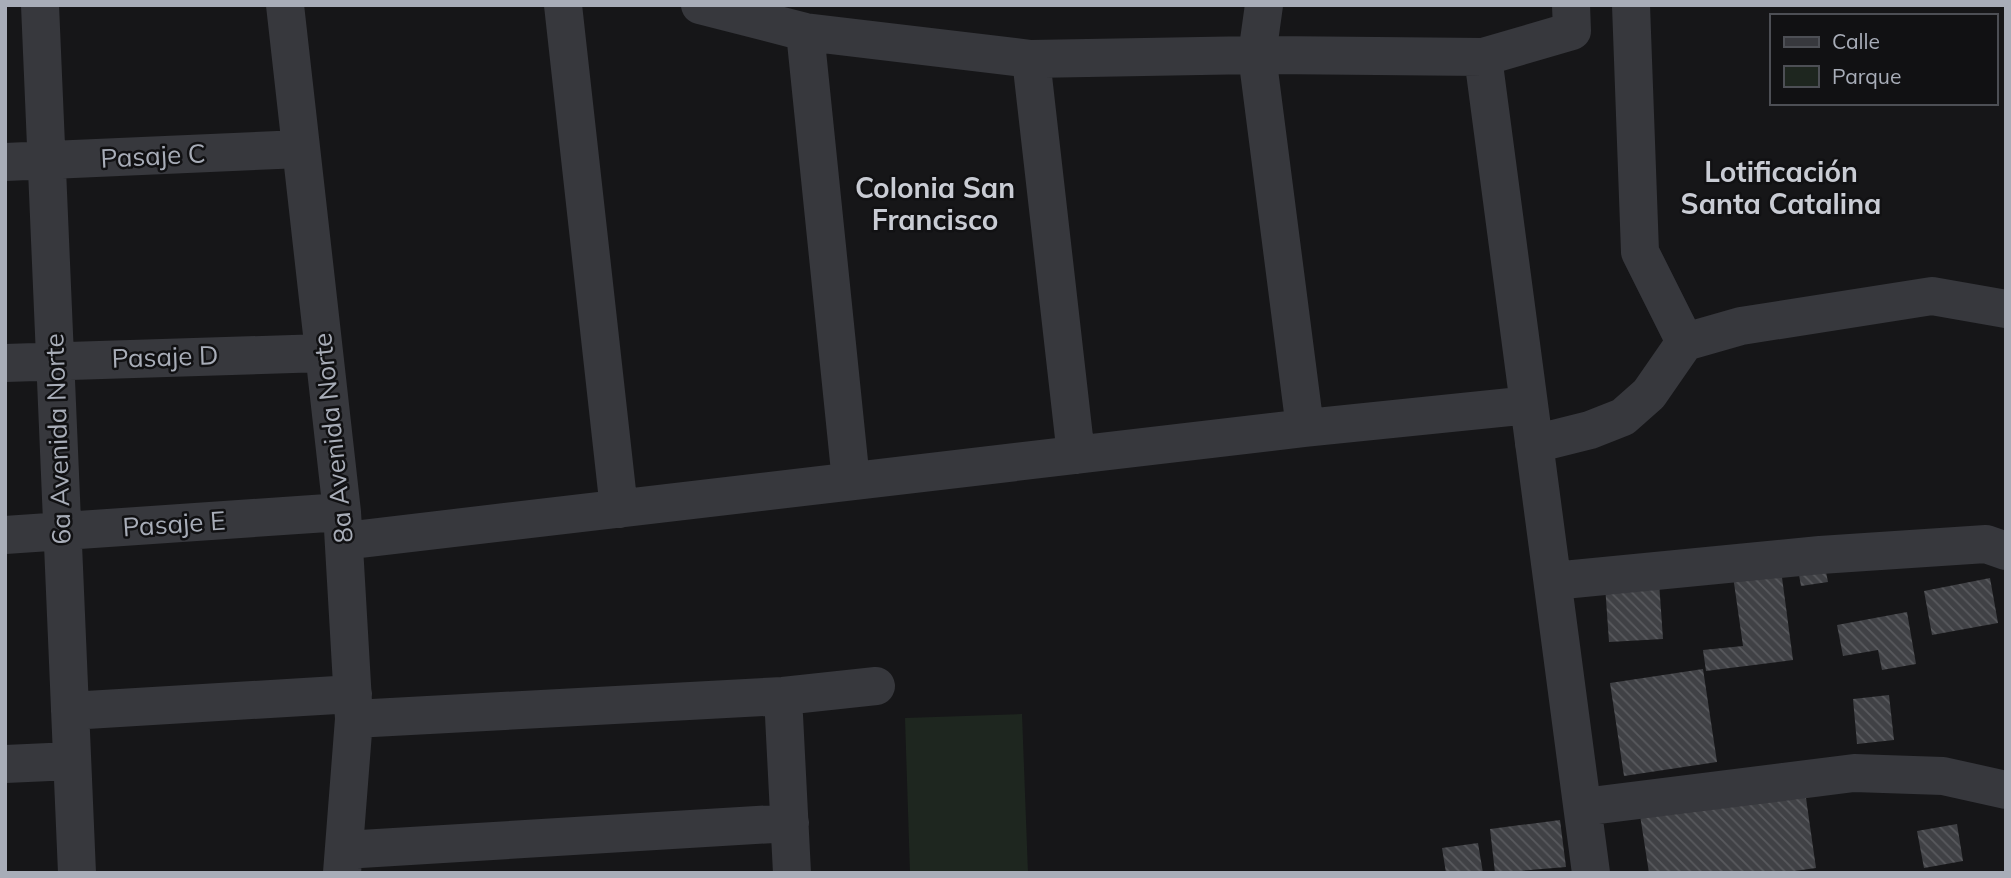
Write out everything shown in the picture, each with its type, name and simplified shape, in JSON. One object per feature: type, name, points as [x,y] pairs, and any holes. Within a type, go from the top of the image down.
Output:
[{"type":"street","name":"6a Avenida Norte","points":[[40,5],[77,873]]},
{"type":"street","name":"8a Avenida Norte","points":[[285,5],[343,527],[354,707],[343,861]]},
{"type":"street","points":[[563,5],[619,509]]},
{"type":"street","points":[[700,5],[805,32],[1031,58],[1257,55],[1483,57],[1572,18],[1631,19],[1640,252],[1685,342]]},
{"type":"street","points":[[1264,5],[1257,55],[1305,428]]},
{"type":"street","points":[[805,32],[851,481]]},
{"type":"street","points":[[1483,57],[1591,873]]},
{"type":"street","points":[[1031,58],[1076,455]]},
{"type":"street","name":"Pasaje C","points":[[5,162],[302,149]]},
{"type":"street","points":[[1534,444],[1590,430],[1623,417],[1649,394],[1685,342],[1741,326],[1932,296],[2006,309]]},
{"type":"street","name":"Pasaje D","points":[[5,363],[324,353]]},
{"type":"street","name":"Pasaje E","points":[[5,535],[62,531],[343,527],[619,509],[1305,428],[1529,405]]},
{"type":"street","points":[[1553,581],[1889,550],[1986,544],[2006,551]]},
{"type":"street","points":[[70,711],[783,696],[876,686]]},
{"type":"street","points":[[783,696],[792,873]]},
{"type":"street","points":[[5,764],[72,761]]},
{"type":"street","points":[[1583,807],[1854,773],[1942,776],[2006,790]]},
{"type":"street","points":[[343,861],[790,823]]},
{"type":"green space","points":[[1022,714],[1028,873],[910,873],[905,718]]},
{"type":"building","points":[[1781,570],[1793,660],[1706,671],[1703,650],[1743,646],[1733,576]]},
{"type":"building","points":[[1826,572],[1828,582],[1801,586],[1799,575]]},
{"type":"building","points":[[1990,578],[1998,623],[1932,635],[1924,591]]},
{"type":"building","points":[[1659,582],[1663,639],[1609,642],[1605,585]]},
{"type":"building","points":[[1907,612],[1916,664],[1882,670],[1878,650],[1843,656],[1837,625]]},
{"type":"building","points":[[1703,669],[1717,762],[1624,776],[1610,683]]},
{"type":"building","points":[[1889,695],[1894,740],[1857,744],[1853,699]]},
{"type":"building","points":[[1805,791],[1816,868],[1780,873],[1649,873],[1640,815]]},
{"type":"building","points":[[1560,820],[1566,867],[1495,873],[1490,829]]},
{"type":"building","points":[[1957,824],[1963,861],[1924,868],[1917,831]]},
{"type":"building","points":[[1478,843],[1483,873],[1446,873],[1442,848]]},
{"type":"district","name":"Lotificación Santa Catalina","points":[[1781,188]]},
{"type":"district","name":"Colonia San Francisco","points":[[935,204]]}]
